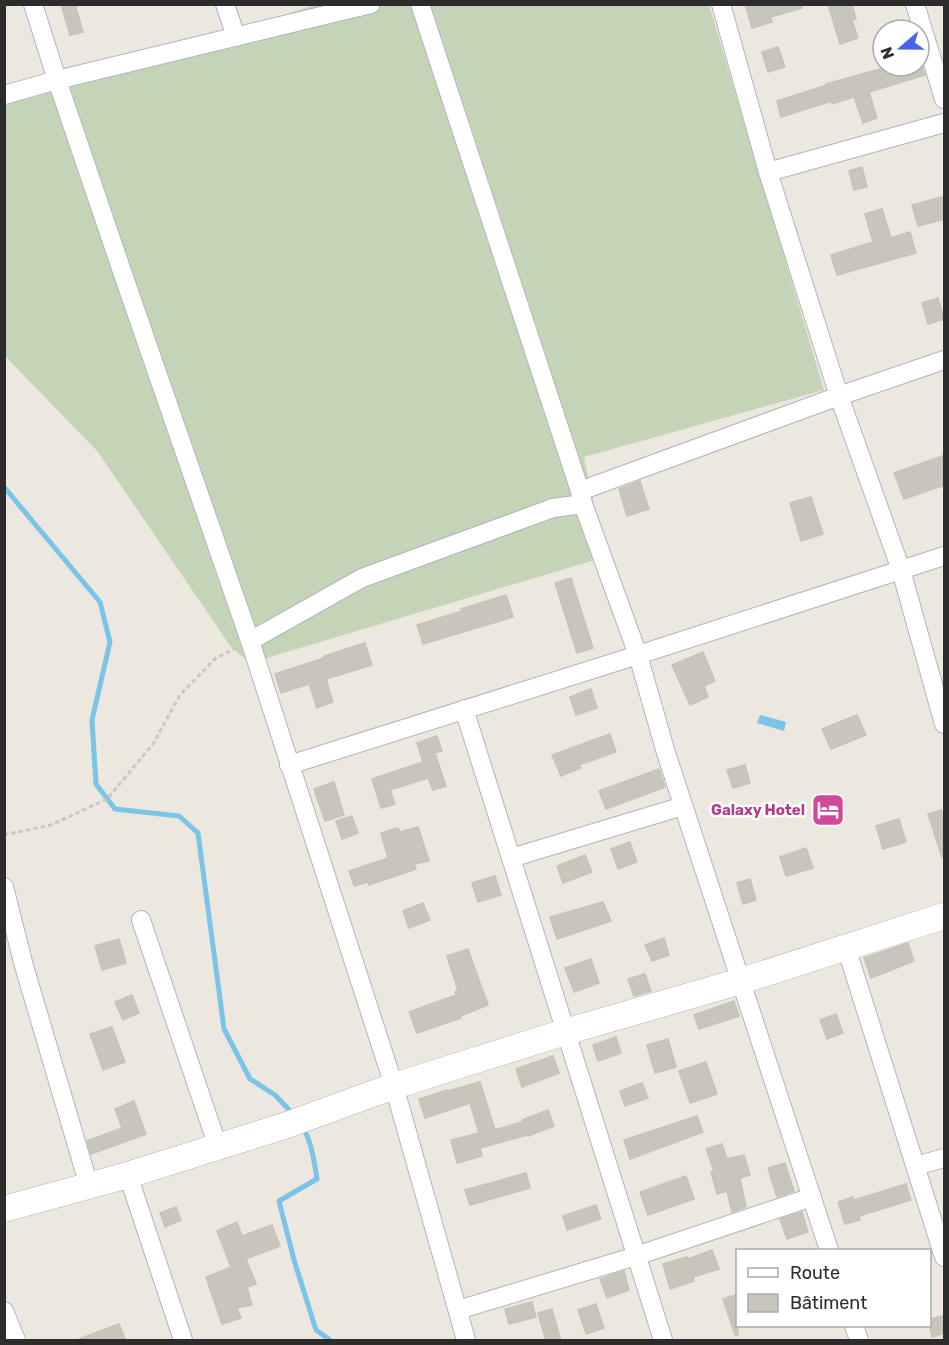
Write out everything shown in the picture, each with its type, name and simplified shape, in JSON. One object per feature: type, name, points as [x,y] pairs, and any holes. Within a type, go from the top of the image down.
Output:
[{"type":"main road","points":[[4,1209],[128,1175],[218,1147],[394,1086],[566,1032],[741,981],[945,916]]},
{"type":"street","points":[[33,4],[250,641],[394,1086],[466,1341]]},
{"type":"street","points":[[225,4],[236,37]]},
{"type":"street","points":[[4,94],[372,4]]},
{"type":"street","points":[[420,4],[581,498],[638,655],[666,753],[828,1249]]},
{"type":"street","points":[[721,4],[768,172],[839,396],[901,570],[945,724]]},
{"type":"street","points":[[915,4],[945,99]]},
{"type":"street","points":[[768,172],[945,123]]},
{"type":"street","points":[[250,641],[362,578],[581,498],[839,396],[945,360]]},
{"type":"street","points":[[290,765],[945,556]]},
{"type":"street","points":[[464,709],[663,1341]]},
{"type":"street","points":[[511,858],[683,806]]},
{"type":"street","points":[[4,887],[24,966],[89,1186]]},
{"type":"street","points":[[141,920],[218,1147]]},
{"type":"street","points":[[846,947],[945,1257]]},
{"type":"street","points":[[916,1166],[945,1158]]},
{"type":"street","points":[[128,1175],[183,1341]]},
{"type":"street","points":[[458,1310],[636,1256],[812,1197]]},
{"type":"street","points":[[4,1311],[16,1341]]},
{"type":"path","points":[[4,835],[51,825],[107,799],[153,744],[180,695],[216,658],[250,641]]},
{"type":"green space","points":[[315,5],[709,5],[824,390],[584,457],[605,557],[250,663],[231,647],[98,452],[5,356],[4,105]]},
{"type":"water","points":[[760,715],[786,722],[784,731],[757,723]]},
{"type":"building","points":[[61,4],[75,4],[83,32],[70,35]]},
{"type":"building","points":[[745,4],[801,4],[802,8],[771,17],[772,22],[752,28]]},
{"type":"building","points":[[828,4],[852,4],[856,19],[852,20],[858,38],[840,44]]},
{"type":"building","points":[[778,47],[785,67],[768,72],[762,52]]},
{"type":"building","points":[[871,72],[871,78],[915,78],[869,92],[877,118],[863,123],[854,97],[832,104],[832,101],[781,117],[777,101]]},
{"type":"building","points":[[862,167],[867,187],[854,190],[849,171]]},
{"type":"building","points":[[945,196],[945,219],[918,226],[912,205]]},
{"type":"building","points":[[882,209],[891,238],[910,232],[916,253],[837,275],[831,255],[873,242],[865,214]]},
{"type":"building","points":[[938,298],[944,319],[928,324],[922,303]]},
{"type":"building","points":[[945,455],[945,485],[904,499],[894,473]]},
{"type":"building","points":[[640,481],[649,509],[627,516],[619,489]]},
{"type":"building","points":[[811,497],[823,534],[801,541],[790,503]]},
{"type":"building","points":[[571,578],[593,648],[577,653],[555,583]]},
{"type":"building","points":[[506,595],[513,617],[423,644],[417,625]]},
{"type":"building","points":[[365,643],[372,665],[326,679],[333,702],[317,708],[309,684],[281,693],[275,674]]},
{"type":"building","points":[[703,652],[715,681],[704,686],[708,697],[690,705],[672,665]]},
{"type":"building","points":[[591,689],[597,708],[576,715],[570,697]]},
{"type":"building","points":[[857,715],[866,735],[831,749],[822,729]]},
{"type":"building","points":[[610,734],[616,752],[579,765],[581,768],[561,776],[552,755]]},
{"type":"building","points":[[437,736],[442,751],[435,753],[446,786],[433,790],[428,778],[390,790],[395,804],[381,808],[372,779],[423,762],[417,743]]},
{"type":"building","points":[[745,765],[750,783],[733,788],[727,770]]},
{"type":"building","points":[[659,769],[665,787],[606,809],[599,791]]},
{"type":"building","points":[[334,782],[344,815],[325,821],[314,789]]},
{"type":"building","points":[[941,810],[945,820],[945,856],[942,857],[928,814]]},
{"type":"building","points":[[352,816],[358,833],[342,839],[336,821]]},
{"type":"building","points":[[899,819],[906,842],[883,849],[876,826]]},
{"type":"building","points":[[418,827],[429,861],[414,864],[416,869],[369,885],[368,882],[354,886],[349,871],[388,858],[381,833],[398,828],[400,832]]},
{"type":"building","points":[[630,842],[637,862],[618,869],[611,849]]},
{"type":"building","points":[[806,848],[813,868],[786,876],[780,857]]},
{"type":"building","points":[[585,855],[592,872],[563,883],[557,866]]},
{"type":"building","points":[[495,876],[501,895],[478,902],[472,883]]},
{"type":"building","points":[[750,879],[756,900],[743,904],[737,883]]},
{"type":"building","points":[[603,902],[611,921],[557,939],[550,917]]},
{"type":"building","points":[[423,903],[430,920],[409,928],[403,911]]},
{"type":"building","points":[[664,938],[669,955],[652,961],[645,945]]},
{"type":"building","points":[[119,939],[126,963],[102,970],[95,946]]},
{"type":"building","points":[[908,943],[914,961],[871,978],[864,958]]},
{"type":"building","points":[[468,949],[488,1005],[460,1016],[461,1018],[417,1033],[409,1012],[456,995],[455,992],[458,991],[447,956]]},
{"type":"building","points":[[591,959],[599,983],[574,992],[565,968]]},
{"type":"building","points":[[645,974],[651,991],[634,996],[628,979]]},
{"type":"building","points":[[132,995],[139,1013],[123,1020],[115,1002]]},
{"type":"building","points":[[734,1001],[739,1016],[699,1029],[694,1015]]},
{"type":"building","points":[[836,1014],[843,1033],[827,1039],[820,1020]]},
{"type":"building","points":[[112,1027],[125,1062],[103,1070],[90,1034]]},
{"type":"building","points":[[616,1037],[621,1053],[598,1061],[593,1045]]},
{"type":"building","points":[[668,1039],[676,1067],[655,1073],[647,1045]]},
{"type":"building","points":[[553,1056],[559,1073],[522,1087],[516,1069]]},
{"type":"building","points":[[706,1062],[717,1094],[690,1103],[679,1071]]},
{"type":"building","points":[[480,1082],[495,1130],[522,1122],[522,1120],[548,1110],[554,1126],[528,1136],[480,1148],[482,1156],[457,1163],[451,1140],[479,1133],[470,1103],[425,1118],[419,1099]]},
{"type":"building","points":[[642,1083],[648,1098],[625,1106],[620,1091]]},
{"type":"building","points":[[134,1101],[146,1134],[91,1154],[87,1141],[122,1128],[115,1109]]},
{"type":"building","points":[[697,1116],[703,1132],[630,1159],[624,1140]]},
{"type":"building","points":[[722,1144],[727,1159],[744,1155],[750,1175],[740,1178],[746,1207],[732,1212],[727,1191],[717,1194],[711,1172],[714,1171],[706,1149]]},
{"type":"building","points":[[785,1163],[794,1191],[777,1197],[768,1168]]},
{"type":"building","points":[[526,1173],[530,1188],[470,1205],[465,1190]]},
{"type":"building","points":[[686,1176],[694,1199],[648,1215],[640,1192]]},
{"type":"building","points":[[906,1184],[911,1200],[859,1216],[860,1220],[845,1224],[838,1202],[853,1197],[854,1200]]},
{"type":"building","points":[[596,1205],[601,1219],[567,1230],[563,1216]]},
{"type":"building","points":[[176,1207],[181,1220],[165,1227],[160,1213]]},
{"type":"building","points":[[802,1212],[808,1232],[787,1239],[780,1219]]},
{"type":"building","points":[[237,1222],[242,1236],[272,1225],[280,1246],[246,1259],[256,1284],[247,1287],[252,1305],[237,1308],[241,1318],[222,1324],[206,1277],[231,1267],[217,1231]]},
{"type":"building","points":[[712,1250],[719,1269],[693,1277],[694,1281],[670,1289],[663,1264],[687,1257],[688,1259]]},
{"type":"building","points":[[624,1271],[629,1290],[607,1298],[600,1279]]},
{"type":"building","points":[[736,1295],[738,1335],[735,1335],[723,1299]]},
{"type":"building","points":[[532,1302],[536,1317],[509,1324],[505,1309]]},
{"type":"building","points":[[596,1304],[604,1328],[586,1334],[578,1310]]},
{"type":"building","points":[[552,1309],[561,1341],[546,1341],[538,1313]]},
{"type":"building","points":[[945,1315],[945,1333],[932,1337],[931,1319]]},
{"type":"building","points":[[119,1324],[126,1341],[79,1341],[79,1339]]},
{"type":"waterway","points":[[4,487],[100,602],[110,642],[92,720],[96,784],[115,809],[179,816],[198,833],[224,1029],[250,1079],[275,1095],[293,1114]]},
{"type":"waterway","points":[[302,1126],[314,1159],[317,1179],[279,1201],[294,1260],[316,1330],[330,1340]]},
{"type":"place","name":"Galaxy Hotel","points":[[828,810]]}]
